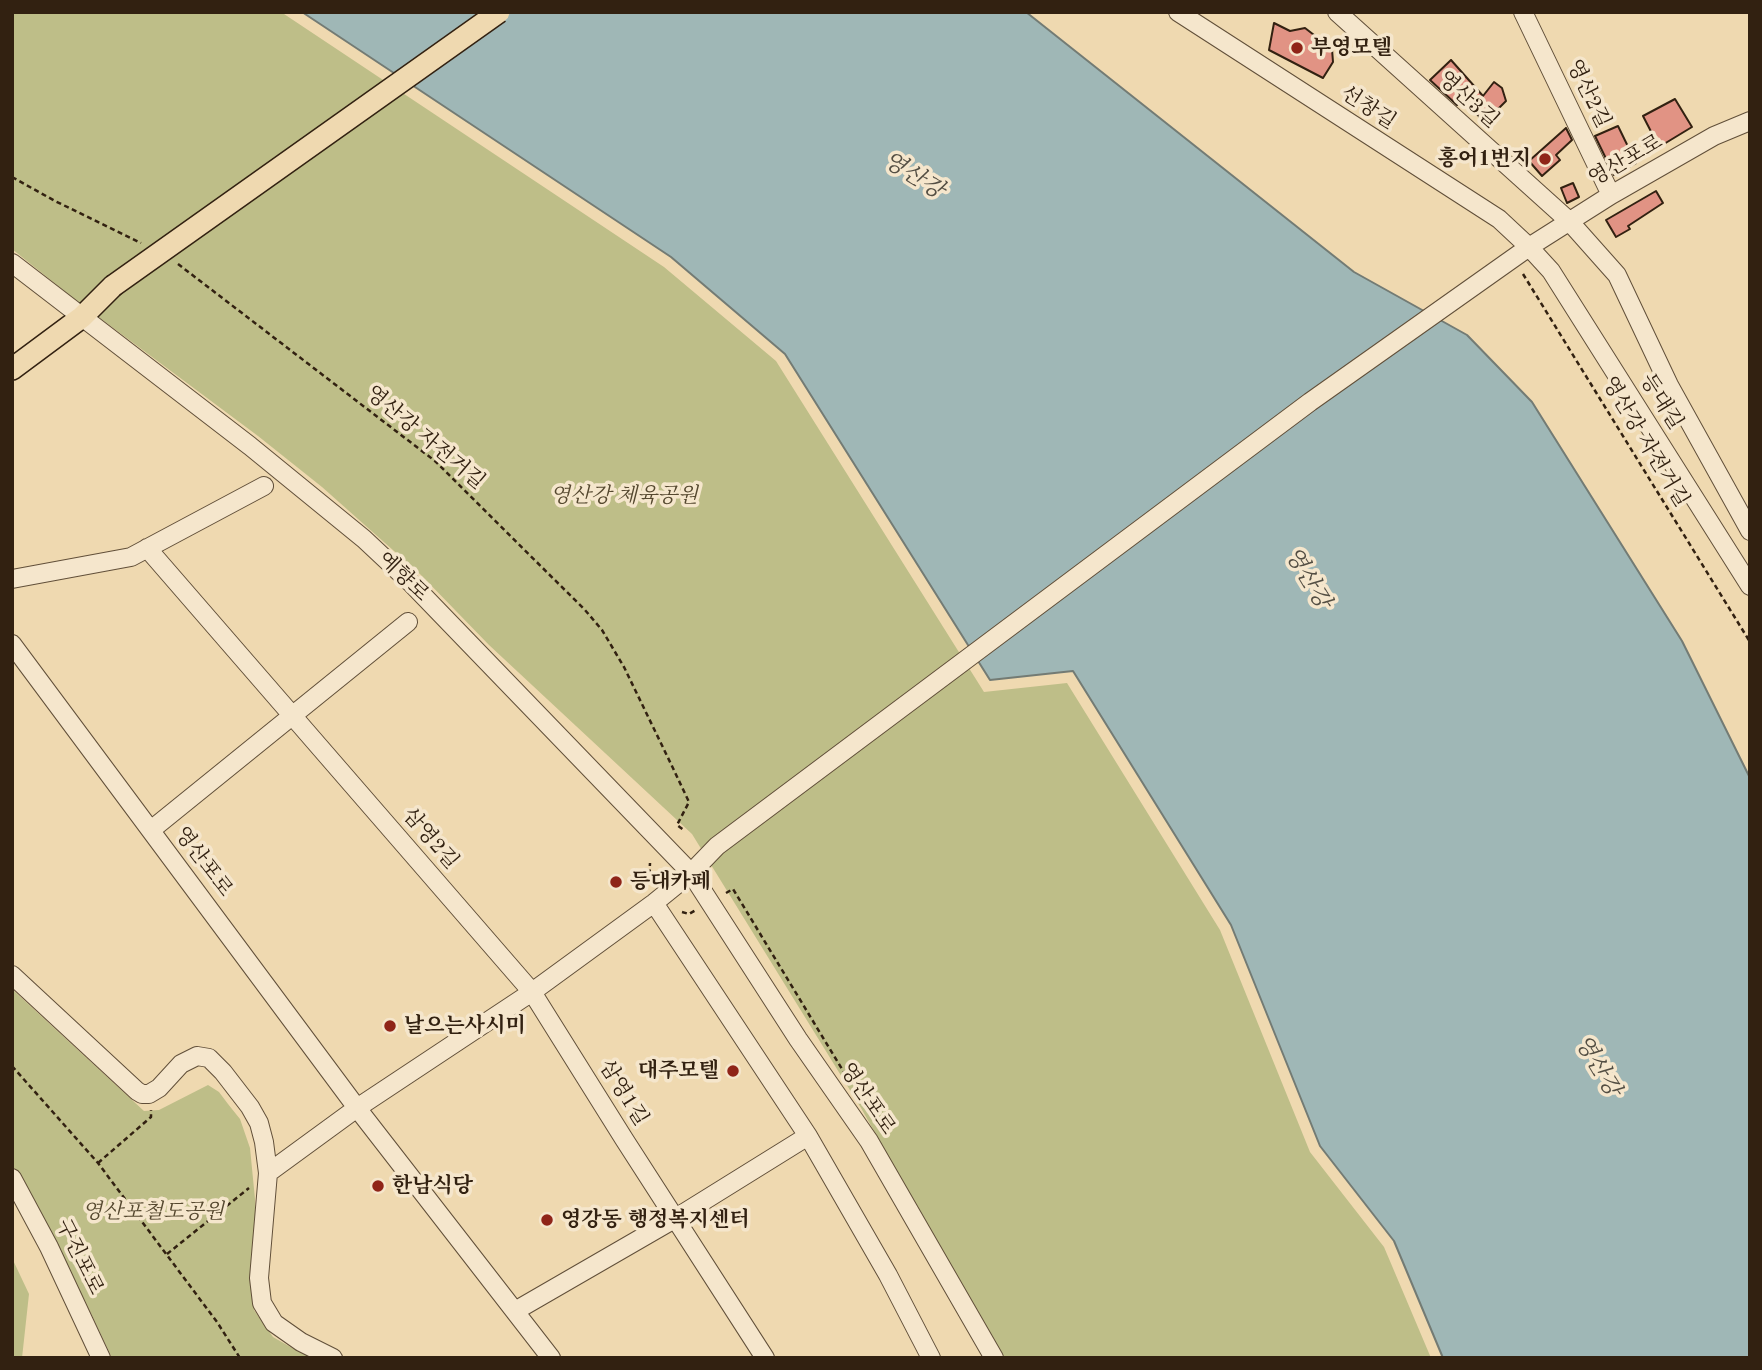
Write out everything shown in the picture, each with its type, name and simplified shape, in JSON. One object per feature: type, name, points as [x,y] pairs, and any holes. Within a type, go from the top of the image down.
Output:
[{"type":"main road","points":[[12,369],[82,317],[113,286],[499,12]]},
{"type":"street","name":"선창길","points":[[1178,12],[1499,219],[1529,247]]},
{"type":"street","name":"영산3길","points":[[1337,12],[1569,221],[1618,275],[1669,385],[1750,531]]},
{"type":"street","name":"영산2길","points":[[1523,12],[1611,195]]},
{"type":"street","name":"영산포로","points":[[994,1358],[869,1141],[798,1039],[691,873],[717,846],[1310,402],[1569,221],[1714,136],[1750,121]]},
{"type":"street","name":"등대길","points":[[1529,247],[1551,271],[1750,586]]},
{"type":"street","name":"예향로","points":[[12,263],[250,446],[364,539],[412,584],[691,873]]},
{"type":"street","points":[[12,579],[131,557],[264,486]]},
{"type":"street","name":"삼영2길","points":[[147,548],[532,992]]},
{"type":"street","points":[[150,830],[408,622]]},
{"type":"street","name":"영산포로","points":[[12,644],[357,1108]]},
{"type":"street","points":[[268,1173],[357,1108],[532,992],[691,873]]},
{"type":"street","points":[[654,903],[808,1136],[888,1275],[931,1358]]},
{"type":"street","points":[[12,975],[136,1091],[149,1094],[159,1088],[181,1064],[197,1056],[209,1058],[223,1072],[259,1123],[264,1142],[268,1173],[259,1278],[262,1303],[274,1323],[301,1342],[333,1358]]},
{"type":"street","name":"삼영1길","points":[[532,992],[765,1358]]},
{"type":"street","points":[[357,1108],[551,1358]]},
{"type":"street","points":[[515,1311],[676,1218],[808,1136]]},
{"type":"street","name":"구진포로","points":[[12,1178],[49,1247],[101,1358]]},
{"type":"path","points":[[12,177],[147,246]]},
{"type":"path","name":"영산강 자전거길","points":[[174,262],[435,461],[585,610],[602,630],[624,667],[689,802],[677,825],[685,831]]},
{"type":"path","name":"영산강 자전거길","points":[[1508,262],[1750,642]]},
{"type":"path","points":[[12,1066],[98,1163],[217,1322],[240,1358]]},
{"type":"path","points":[[98,1163],[151,1117],[149,1094]]},
{"type":"path","points":[[166,1254],[268,1173]]},
{"type":"green space","name":"영산강 체육공원","points":[[12,12],[281,12],[664,267],[776,361],[984,692],[1067,683],[1220,930],[1310,1152],[1384,1247],[1431,1358],[1002,1358],[861,1108],[692,834],[489,645],[421,575],[322,487],[12,249]]},
{"type":"green space","name":"영산포철도공원","points":[[12,989],[144,1111],[159,1110],[208,1085],[219,1092],[240,1119],[250,1148],[255,1199],[255,1266],[252,1293],[254,1310],[273,1337],[314,1358],[112,1358],[12,1164]]},
{"type":"green space","points":[[12,1258],[29,1294],[22,1358],[12,1358]]},
{"type":"water","name":"영산강","points":[[302,12],[1026,12],[1354,272],[1467,335],[1532,402],[1682,641],[1750,778],[1750,1358],[1443,1358],[1394,1241],[1320,1146],[1231,925],[1073,671],[990,680],[785,354],[671,257]]},
{"type":"building","points":[[1274,23],[1290,31],[1305,28],[1332,49],[1333,62],[1323,78],[1269,50]]},
{"type":"building","points":[[1451,60],[1483,96],[1494,82],[1502,88],[1506,101],[1485,122],[1462,100],[1457,105],[1430,80]]},
{"type":"building","points":[[1675,99],[1692,127],[1659,147],[1643,116]]},
{"type":"building","points":[[1618,126],[1636,163],[1614,175],[1595,136]]},
{"type":"building","points":[[1566,128],[1572,140],[1556,155],[1560,160],[1542,176],[1529,161]]},
{"type":"building","points":[[1573,183],[1579,197],[1567,203],[1561,188]]},
{"type":"building","points":[[1656,191],[1663,203],[1616,237],[1606,220]]},
{"type":"place","name":"부영모텔","points":[[1297,48]]},
{"type":"place","name":"홍어1번지","points":[[1545,159]]},
{"type":"place","name":"등대카페","points":[[616,882]]},
{"type":"place","name":"날으는사시미","points":[[390,1026]]},
{"type":"place","name":"대주모텔","points":[[733,1071]]},
{"type":"place","name":"한남식당","points":[[378,1186]]},
{"type":"place","name":"영강동 행정복지센터","points":[[547,1220]]}]
